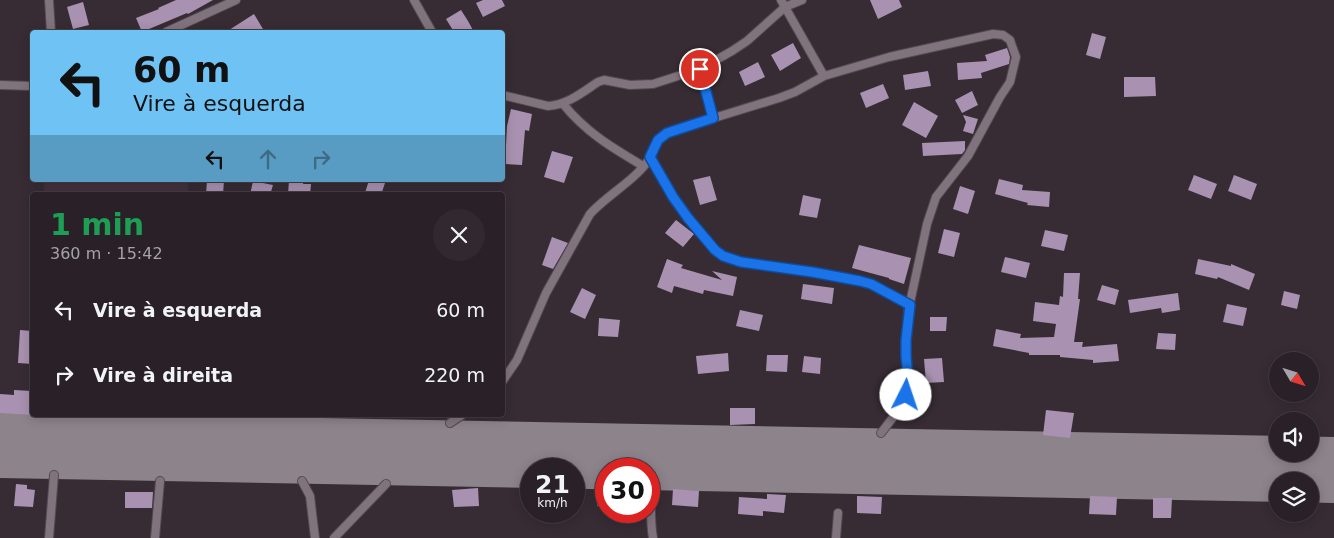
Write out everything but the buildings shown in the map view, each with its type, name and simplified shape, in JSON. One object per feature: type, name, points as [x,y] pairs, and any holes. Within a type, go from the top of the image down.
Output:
[{"type":"street","points":[[49,0],[51,30]]},
{"type":"street","points":[[170,30],[236,0]]},
{"type":"street","points":[[414,0],[431,30]]},
{"type":"street","points":[[505,96],[548,106],[563,104],[604,80],[630,85],[653,84],[700,69],[746,41],[768,23],[783,3],[802,0]]},
{"type":"street","points":[[783,3],[824,76]]},
{"type":"street","points":[[505,378],[517,360],[546,293],[590,214],[598,205],[630,180],[650,157],[658,140],[667,133],[795,92],[824,76],[889,57],[993,34],[1003,35],[1010,40],[1016,58],[1010,82],[968,156],[936,197],[925,234],[910,305],[906,340],[908,377],[906,395],[901,407],[881,433]]},
{"type":"street","points":[[700,69],[713,118]]},
{"type":"street","points":[[0,85],[30,86]]},
{"type":"street","points":[[563,104],[578,121],[603,142],[643,166]]},
{"type":"street","points":[[650,157],[673,197],[688,218],[715,250],[723,256],[741,262],[860,281],[871,284],[910,305]]},
{"type":"street","points":[[450,423],[459,417]]},
{"type":"street","points":[[49,538],[54,475]]},
{"type":"street","points":[[156,538],[160,481]]},
{"type":"street","points":[[302,481],[310,496],[315,538]]},
{"type":"street","points":[[334,538],[386,484]]},
{"type":"street","points":[[836,538],[838,513]]},
{"type":"street","points":[[651,523],[653,538]]},
{"type":"shaded area","points":[[44,182],[188,182],[188,192],[44,192]]},
{"type":"taxiway","points":[[50,446],[51,417]]},
{"type":"runway","points":[[0,445],[1334,470]]},
{"type":"route","points":[[700,69],[713,118],[667,133],[658,140],[650,157],[673,197],[705,239],[723,256],[741,262],[860,281],[871,284],[910,305],[906,340],[908,377],[906,395]]}]
